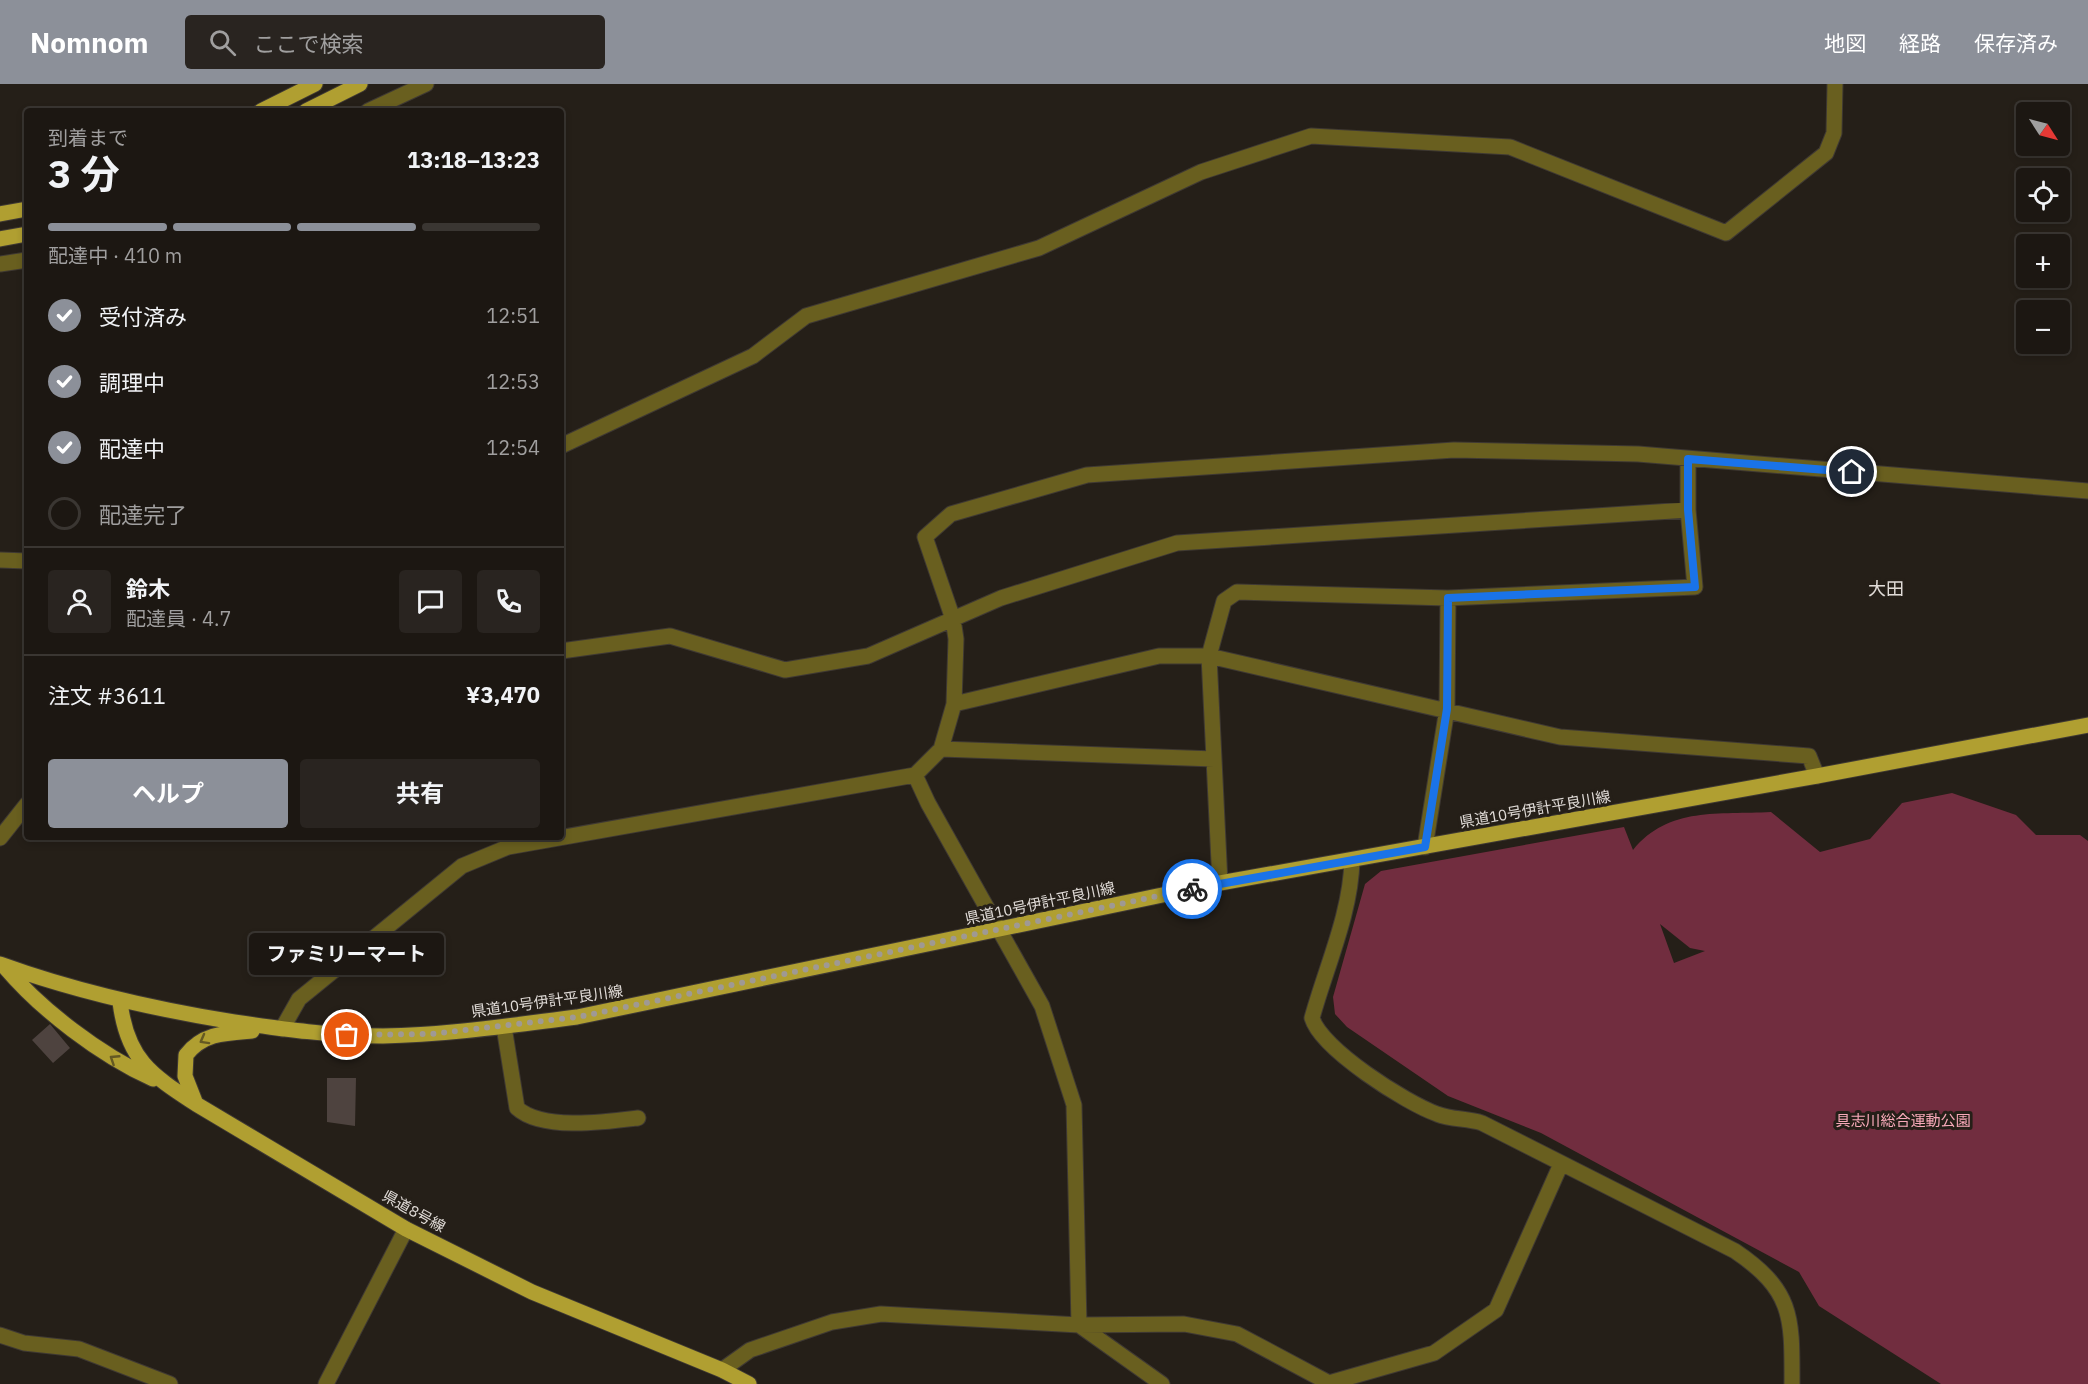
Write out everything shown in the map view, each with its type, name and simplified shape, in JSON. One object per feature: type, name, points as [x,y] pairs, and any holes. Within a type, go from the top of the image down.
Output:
[{"type":"main road","points":[[267,108],[315,84]]},
{"type":"main road","points":[[312,108],[360,84]]},
{"type":"main road","points":[[0,214],[24,209]]},
{"type":"main road","points":[[0,240],[24,235]]},
{"type":"main road","name":"県道10号伊計平良川線","points":[[2,965],[120,1002],[330,1035],[382,1036],[504,1027],[578,1017],[1220,883],[2088,725]]},
{"type":"main road","points":[[2,965],[28,993],[106,1053],[129,1068],[166,1085]]},
{"type":"main road","name":"県道8号線","points":[[120,1002],[124,1030],[133,1051],[166,1085],[196,1104],[406,1229],[531,1292],[722,1370],[749,1384]]},
{"type":"main road","points":[[196,1104],[185,1076],[186,1055],[193,1047],[205,1038],[218,1034],[282,1029]]},
{"type":"street","points":[[375,108],[426,84]]},
{"type":"street","points":[[564,445],[753,356],[806,316],[1039,248],[1201,172],[1311,136],[1510,147],[1726,233],[1827,153],[1834,133],[1835,84]]},
{"type":"street","points":[[0,264],[24,260]]},
{"type":"street","points":[[564,837],[915,775],[941,749],[954,704],[956,639],[953,619],[925,537],[951,514],[1087,475],[1454,450],[1638,454],[2088,491]]},
{"type":"street","points":[[1220,883],[1209,656],[1224,601],[1237,592],[1448,598],[1695,587],[1688,510],[1688,459]]},
{"type":"street","points":[[564,651],[670,636],[785,670],[868,656],[1001,598],[1177,543],[1688,510]]},
{"type":"street","points":[[0,560],[24,561]]},
{"type":"street","points":[[1425,847],[1447,709],[1448,598]]},
{"type":"street","points":[[954,704],[1159,656],[1209,656],[1447,709],[1560,737],[1809,756],[1817,776]]},
{"type":"street","points":[[941,749],[1214,759]]},
{"type":"street","points":[[915,775],[928,803],[1042,1006],[1074,1105],[1079,1325]]},
{"type":"street","points":[[0,838],[24,808]]},
{"type":"street","points":[[282,1029],[299,999],[462,866],[508,847],[548,840]]},
{"type":"street","points":[[1352,860],[1352,879],[1347,901],[1312,1018],[1315,1030],[1330,1045],[1381,1083],[1427,1109],[1437,1114],[1482,1123],[1735,1251],[1758,1266],[1777,1288],[1786,1306],[1792,1332],[1792,1384]]},
{"type":"street","points":[[504,1027],[517,1108],[524,1114],[577,1124],[638,1118]]},
{"type":"street","points":[[722,1370],[750,1350],[832,1322],[881,1314],[1079,1325],[1184,1324],[1238,1334],[1330,1384],[1434,1353],[1496,1310],[1561,1164]]},
{"type":"street","points":[[326,1384],[406,1229]]},
{"type":"street","points":[[1079,1325],[1162,1384]]},
{"type":"street","points":[[0,1335],[24,1343],[79,1349],[170,1384]]},
{"type":"green space","name":"具志川総合運動公園","points":[[1952,793],[2016,815],[2036,835],[2080,835],[2088,841],[2088,1384],[1941,1384],[1819,1306],[1799,1272],[1541,1133],[1448,1096],[1347,1027],[1335,1014],[1333,997],[1365,884],[1381,871],[1624,827],[1633,850],[1647,836],[1662,826],[1679,819],[1714,814],[1771,812],[1820,852],[1870,839],[1902,803]],"holes":[[[1660,924],[1690,948],[1705,951],[1674,963]]]},
{"type":"building","points":[[50,1024],[70,1048],[53,1063],[32,1040]]},
{"type":"building","points":[[327,1078],[356,1078],[355,1126],[327,1122]]},
{"type":"way so far","points":[[347,1035],[432,1034],[578,1017],[1192,889]]},
{"type":"place","name":"ファミリーマート","points":[[347,1035]]},
{"type":"district","name":"大田","points":[[1886,588]]},
{"type":"route","points":[[1192,889],[1425,847],[1447,709],[1448,598],[1695,587],[1688,510],[1688,459],[1852,472]]}]
